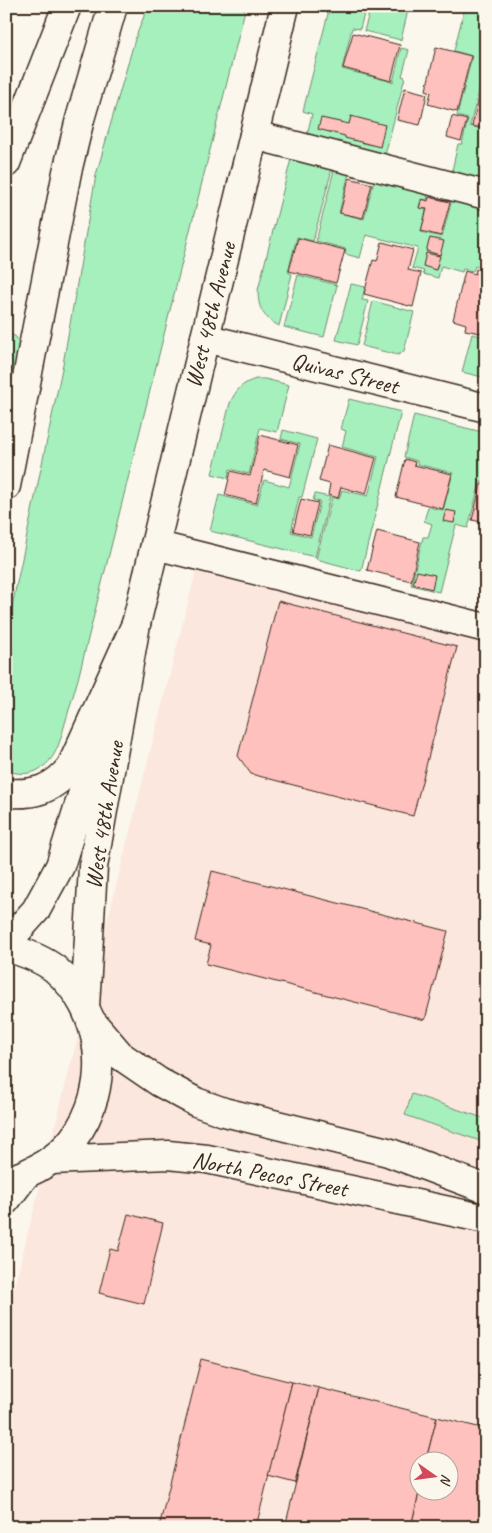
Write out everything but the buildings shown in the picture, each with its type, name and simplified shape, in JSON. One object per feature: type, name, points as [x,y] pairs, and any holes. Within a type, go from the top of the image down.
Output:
[{"type":"main road","points":[[6,163],[67,6]]},
{"type":"main road","points":[[6,486],[67,172],[112,6]]},
{"type":"main road","name":"West 48th Avenue","points":[[89,1015],[93,867],[136,624],[285,6]]},
{"type":"main road","points":[[254,136],[486,195]]},
{"type":"main road","name":"Quivas Street","points":[[205,338],[486,408]]},
{"type":"main road","points":[[155,545],[486,628]]},
{"type":"main road","points":[[6,793],[22,794],[40,791],[56,783],[68,772],[136,624]]},
{"type":"main road","name":"West 48th Avenue","points":[[6,939],[19,930],[36,910],[60,866],[136,624]]},
{"type":"main road","name":"North Pecos Street","points":[[6,947],[26,953],[54,969],[77,993],[89,1015],[121,1056],[159,1082],[196,1102],[224,1112],[388,1152],[486,1189]]},
{"type":"main road","points":[[6,1200],[16,1178],[51,1160],[73,1139],[89,1112],[98,1083],[99,1052],[89,1015]]},
{"type":"main road","name":"North Pecos Street","points":[[51,1160],[168,1155],[207,1160],[486,1218]]},
{"type":"shaded area","points":[[198,563],[486,631],[486,1527],[6,1527],[6,1319]]},
{"type":"green space","points":[[148,6],[246,6],[78,679],[62,735],[57,749],[49,762],[36,771],[17,773],[6,770],[6,635],[63,364],[96,175],[135,39]]},
{"type":"green space","points":[[330,6],[366,6],[360,29],[352,28],[342,69],[393,82],[401,48],[409,50],[402,76],[405,77],[384,159],[306,139],[312,114],[303,111]]},
{"type":"green space","points":[[371,6],[409,6],[401,40],[364,31]]},
{"type":"green space","points":[[465,6],[486,10],[486,63],[470,126],[486,130],[486,184],[451,175],[458,144],[462,144],[468,119],[457,116],[472,56],[454,51]]},
{"type":"green space","points":[[292,155],[333,165],[313,241],[297,237],[288,272],[292,274],[279,326],[265,316],[260,307],[258,290]]},
{"type":"green space","points":[[335,166],[350,169],[339,213],[364,219],[375,176],[429,190],[427,200],[421,199],[419,207],[426,210],[421,232],[442,237],[453,195],[486,203],[486,274],[484,273],[485,269],[475,266],[473,271],[463,269],[462,272],[441,266],[438,278],[423,274],[424,271],[412,268],[418,248],[366,235],[360,258],[345,254],[346,249],[316,241]]},
{"type":"green space","points":[[298,275],[337,285],[324,337],[284,327]]},
{"type":"green space","points":[[351,284],[365,287],[362,300],[368,301],[357,345],[336,340]]},
{"type":"green space","points":[[373,301],[414,312],[404,351],[398,355],[362,346]]},
{"type":"green space","points":[[6,331],[16,337],[21,350],[6,416]]},
{"type":"green space","points":[[472,334],[486,337],[486,378],[462,372]]},
{"type":"green space","points":[[256,379],[265,379],[289,385],[277,432],[260,428],[249,474],[230,469],[228,478],[212,474],[230,403],[240,388]]},
{"type":"green space","points":[[349,399],[401,412],[361,571],[316,559],[332,497],[339,499],[342,490],[368,496],[378,457],[342,447],[346,431],[341,429]]},
{"type":"green space","points":[[414,415],[486,433],[486,483],[480,482],[468,528],[456,525],[439,592],[411,585],[423,537],[428,537],[432,524],[424,521],[428,507],[443,510],[453,473],[417,464],[417,461],[404,457]]},
{"type":"green space","points":[[283,430],[317,439],[302,497],[299,497],[291,532],[311,537],[320,502],[313,500],[315,494],[330,497],[315,557],[210,531],[219,495],[257,505],[264,480],[289,487],[300,444],[281,439]]},
{"type":"green space","points":[[412,1094],[486,1119],[486,1143],[405,1115]]}]
